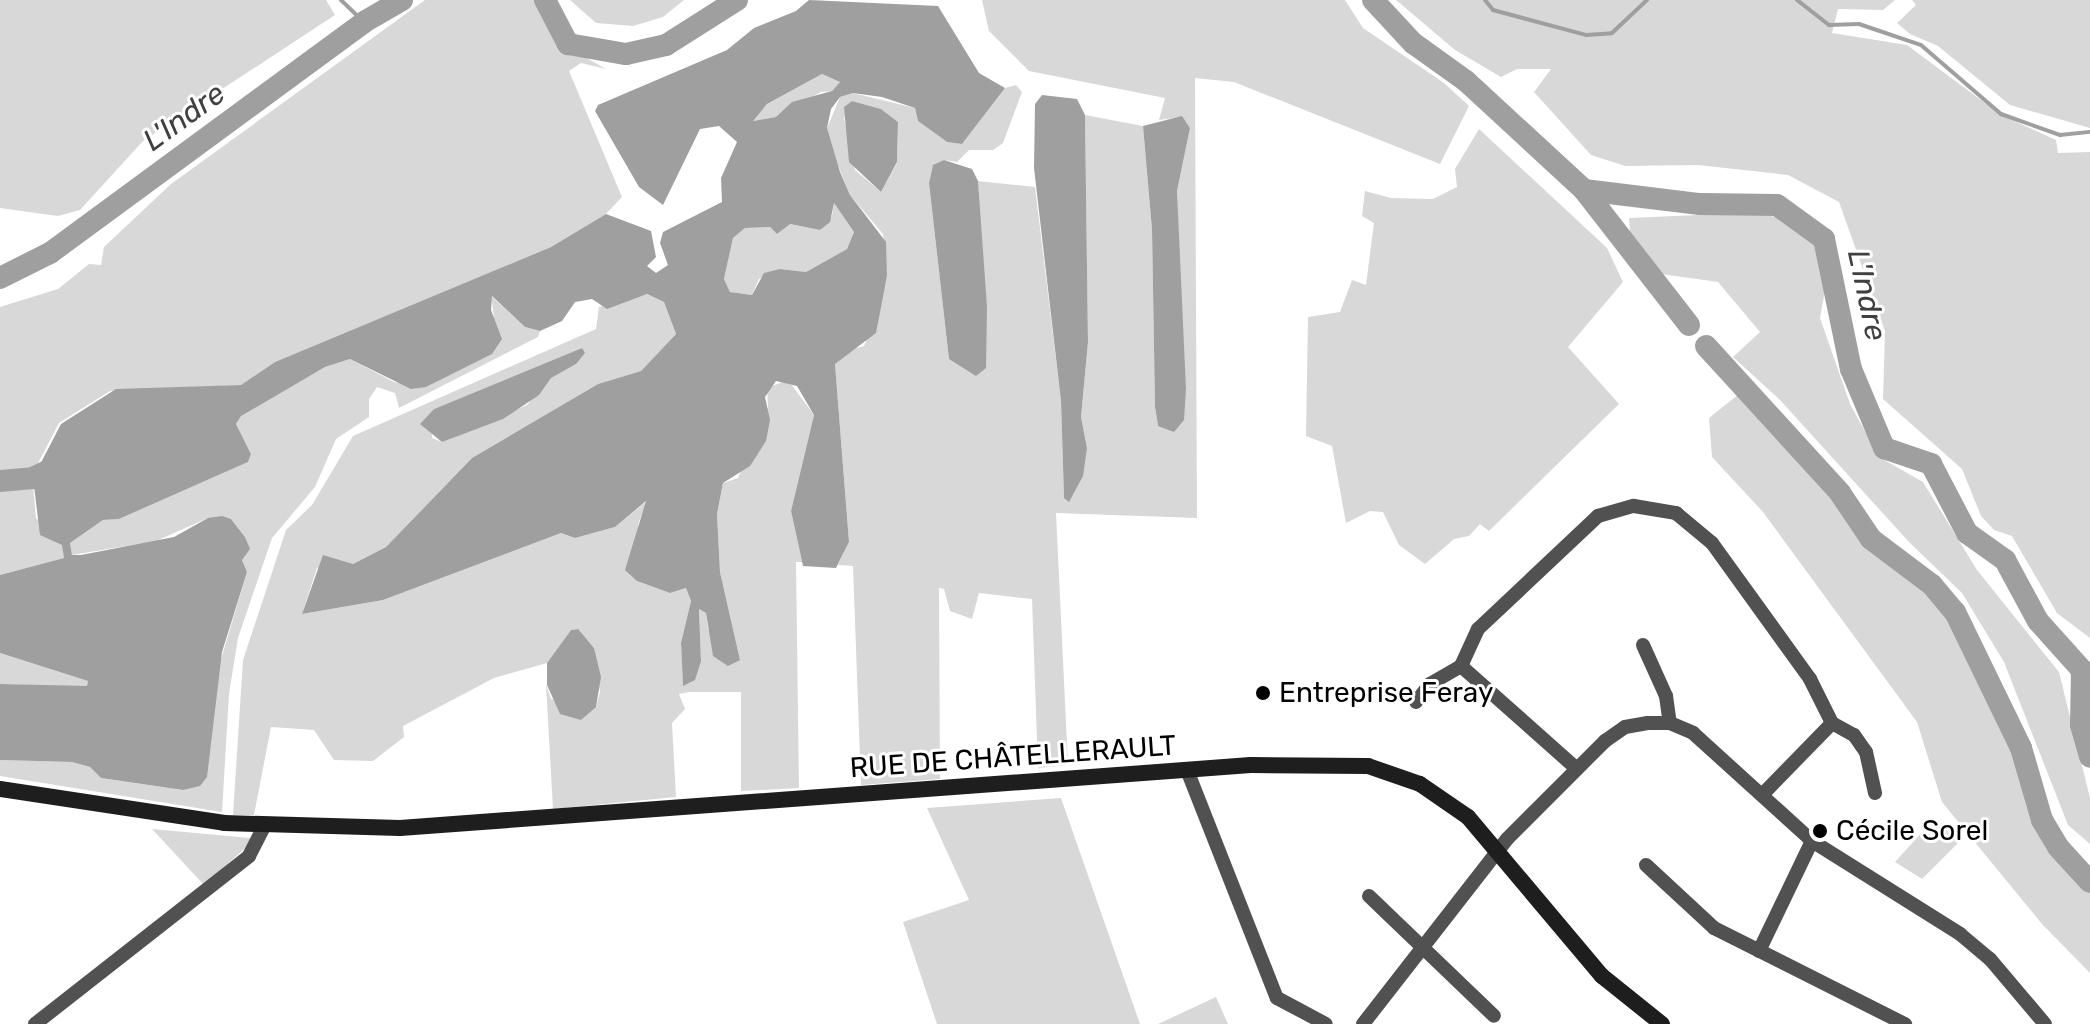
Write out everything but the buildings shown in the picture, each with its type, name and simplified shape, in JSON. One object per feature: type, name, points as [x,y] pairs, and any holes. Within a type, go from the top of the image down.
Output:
[{"type":"main road","name":"RUE DE CHÂTELLERAULT","points":[[0,789],[264,826],[451,825],[1311,762],[1368,766],[1396,773],[1445,799],[1498,849],[1602,976],[1657,1023]]},
{"type":"street","points":[[1416,702],[1430,684],[1461,666],[1478,629],[1581,529],[1616,509],[1655,509],[1676,513],[1712,543],[1810,679],[1832,723],[1854,735],[1866,752],[1875,793]]},
{"type":"street","points":[[1643,645],[1666,696],[1670,723]]},
{"type":"street","points":[[1461,666],[1577,769]]},
{"type":"street","points":[[1363,1024],[1498,849],[1577,769],[1625,727],[1670,723],[1693,733],[1812,841],[1960,934],[1990,959],[2040,1022]]},
{"type":"street","points":[[1763,794],[1832,723]]},
{"type":"street","points":[[1187,770],[1277,998],[1326,1024]]},
{"type":"street","points":[[35,1024],[249,856],[264,826]]},
{"type":"street","points":[[1759,951],[1812,841]]},
{"type":"street","points":[[1646,865],[1695,916],[1905,1024]]},
{"type":"street","points":[[1369,896],[1494,1016]]},
{"type":"shaded area","points":[[0,0],[326,0],[335,15],[143,141],[80,210],[58,216],[0,208]]},
{"type":"shaded area","points":[[425,0],[534,0],[548,28],[565,46],[606,69],[581,63],[569,71],[622,197],[606,214],[551,247],[275,362],[241,385],[110,391],[59,423],[32,475],[36,518],[63,545],[64,558],[0,575],[0,307],[58,289],[89,264],[101,265],[104,247],[171,184]]},
{"type":"shaded area","points":[[570,0],[684,0],[663,17],[633,26],[596,23]]},
{"type":"shaded area","points":[[809,0],[938,6],[979,73],[1005,88],[962,144],[947,142],[918,121],[915,108],[882,97],[853,93],[840,97],[831,109],[827,128],[840,172],[850,195],[886,242],[887,276],[876,333],[835,364],[849,542],[836,568],[803,566],[791,511],[814,415],[797,386],[776,381],[765,397],[770,420],[766,441],[750,466],[723,483],[717,514],[720,572],[740,660],[728,666],[713,656],[706,613],[699,609],[701,661],[695,680],[683,686],[681,643],[691,601],[686,588],[670,593],[637,581],[625,570],[646,501],[615,527],[575,538],[561,533],[383,600],[302,614],[323,555],[353,564],[386,547],[472,458],[598,384],[641,371],[676,334],[664,302],[647,294],[607,309],[592,299],[575,302],[562,321],[540,331],[525,327],[492,296],[491,310],[502,339],[492,354],[426,387],[411,389],[350,359],[325,367],[241,416],[236,424],[251,454],[248,462],[119,519],[103,520],[70,543],[72,555],[81,555],[174,537],[208,518],[222,516],[231,519],[245,537],[250,549],[242,560],[247,572],[222,652],[207,777],[200,786],[183,790],[101,778],[90,767],[72,762],[0,760],[0,684],[87,686],[88,681],[0,653],[0,575],[64,558],[62,545],[40,535],[33,478],[61,424],[116,389],[241,385],[275,362],[551,247],[606,214],[651,231],[656,257],[647,266],[656,273],[668,265],[660,243],[663,232],[722,202],[721,178],[737,142],[719,126],[700,129],[663,205],[639,187],[595,111],[598,105],[727,50],[754,28],[796,11]],"holes":[[[822,74],[840,82],[832,91],[792,102],[776,117],[753,121],[767,104]],[[834,203],[854,232],[847,249],[806,272],[780,269],[764,273],[752,295],[730,292],[724,279],[733,238],[745,228],[770,227],[777,234],[790,224],[820,230],[830,222]]]},
{"type":"shaded area","points":[[982,0],[1345,0],[1363,28],[1444,83],[1469,106],[1440,164],[1234,82],[1195,78],[1197,518],[1056,513],[1068,765],[1038,768],[1032,599],[979,593],[972,619],[950,611],[944,589],[939,588],[940,779],[861,785],[853,566],[838,565],[849,542],[835,364],[846,351],[864,346],[879,314],[887,276],[883,234],[850,195],[830,146],[827,128],[840,97],[853,93],[915,108],[918,121],[947,142],[962,144],[1005,88],[1016,85],[1022,92],[1003,143],[993,150],[969,150],[957,162],[944,160],[933,166],[929,183],[949,359],[986,368],[978,181],[1035,187],[1061,401],[1064,498],[1087,448],[1081,417],[1088,342],[1085,115],[1143,126],[1152,230],[1155,407],[1158,426],[1184,420],[1177,191],[1190,128],[1182,117],[1159,120],[1165,98],[1029,71],[989,31]],"holes":[[[852,101],[881,109],[898,122],[897,163],[881,192],[855,170],[844,118]]]},
{"type":"shaded area","points":[[1396,0],[1895,0],[1883,10],[1838,9],[1832,33],[1907,45],[2001,115],[2056,140],[2058,153],[2090,152],[2090,638],[2057,613],[2012,536],[1994,530],[1981,516],[1962,469],[1883,399],[1885,331],[1839,202],[1788,175],[1698,165],[1625,166],[1591,155],[1534,92],[1551,69],[1517,69],[1501,77],[1455,50]]},
{"type":"shaded area","points":[[1912,0],[2090,0],[2090,128],[2010,105],[1938,46],[1910,34],[1897,23],[1916,5]]},
{"type":"shaded area","points":[[822,74],[840,82],[832,91],[821,92],[777,117],[752,121],[767,104]]},
{"type":"shaded area","points":[[1042,95],[1077,99],[1085,115],[1088,342],[1081,417],[1087,448],[1083,476],[1069,502],[1064,498],[1061,401],[1034,168],[1035,104]]},
{"type":"shaded area","points":[[852,101],[881,109],[898,122],[897,162],[881,192],[849,162],[844,107]]},
{"type":"shaded area","points":[[1182,116],[1190,128],[1177,191],[1186,389],[1184,420],[1174,432],[1158,426],[1155,407],[1152,230],[1143,126]]},
{"type":"shaded area","points":[[1479,129],[1607,248],[1623,282],[1568,347],[1619,404],[1489,531],[1480,524],[1469,536],[1454,539],[1425,564],[1399,545],[1383,512],[1370,511],[1346,523],[1332,446],[1306,436],[1308,317],[1340,312],[1352,280],[1366,285],[1374,223],[1362,216],[1365,191],[1391,198],[1433,199],[1457,187],[1455,169]]},
{"type":"shaded area","points":[[944,160],[972,169],[978,181],[987,307],[986,368],[976,376],[949,359],[929,183],[933,165]]},
{"type":"shaded area","points":[[834,203],[854,232],[847,249],[806,272],[780,269],[759,279],[752,295],[730,292],[724,279],[733,238],[745,228],[770,227],[777,234],[789,224],[820,230],[832,216]]},
{"type":"shaded area","points":[[1746,213],[1786,218],[1815,242],[1825,290],[1820,318],[1850,404],[1879,457],[1923,482],[1977,570],[2059,672],[2090,798],[2090,844],[2068,825],[2004,662],[1962,593],[1909,542],[1780,400],[1733,357],[1760,332],[1718,282],[1633,270],[1629,218]]},
{"type":"shaded area","points":[[647,294],[664,302],[676,334],[641,371],[598,384],[472,458],[386,547],[353,564],[317,568],[302,614],[383,600],[561,533],[575,538],[615,527],[647,501],[638,524],[637,581],[670,593],[686,588],[691,601],[681,643],[683,685],[701,661],[699,609],[706,613],[708,629],[740,660],[720,572],[717,514],[723,483],[738,478],[768,407],[767,388],[788,380],[814,415],[791,511],[802,562],[796,562],[799,788],[741,791],[741,692],[689,692],[679,694],[685,709],[672,723],[676,797],[553,809],[546,684],[551,699],[596,707],[600,692],[594,648],[577,629],[571,630],[547,663],[494,678],[403,726],[404,737],[373,761],[334,760],[314,730],[271,727],[254,815],[233,815],[243,660],[286,530],[312,505],[353,436],[596,329],[599,307]],"holes":[[[582,348],[576,364],[550,378],[527,405],[442,442],[432,438],[434,409]]]},
{"type":"shaded area","points":[[491,296],[525,327],[540,331],[538,337],[399,408],[395,393],[377,387],[369,399],[369,417],[336,439],[315,487],[272,538],[238,638],[229,694],[222,812],[0,776],[0,760],[72,762],[90,767],[101,778],[182,790],[247,572],[242,560],[245,537],[231,519],[208,518],[156,541],[72,555],[70,543],[103,520],[119,519],[248,462],[251,454],[236,424],[241,415],[325,367],[350,359],[394,382],[426,387],[473,362],[494,317]]},
{"type":"shaded area","points":[[582,348],[585,353],[576,364],[551,378],[539,395],[503,419],[442,442],[420,424],[434,409]]},
{"type":"shaded area","points":[[1739,394],[1870,543],[1927,590],[1948,615],[2019,766],[2039,828],[2075,880],[2090,889],[2090,973],[2042,924],[1942,802],[1917,722],[1763,512],[1712,457],[1709,418]]},
{"type":"shaded area","points":[[578,629],[594,648],[601,677],[596,707],[581,720],[560,714],[547,685],[547,663],[571,630]]},
{"type":"shaded area","points":[[0,653],[88,681],[87,687],[0,684]]},
{"type":"shaded area","points":[[1061,798],[1140,1024],[937,1024],[903,922],[969,900],[927,808]]},
{"type":"shaded area","points":[[1935,818],[1959,842],[1922,879],[1895,862]]},
{"type":"shaded area","points":[[152,829],[250,838],[251,843],[204,885]]},
{"type":"shaded area","points":[[1216,997],[1228,1024],[1158,1024]]},
{"type":"waterway","points":[[341,0],[364,22]]},
{"type":"waterway","name":"L'Indre","points":[[0,278],[50,253],[364,22],[402,0]]},
{"type":"waterway","name":"L'Indre","points":[[545,0],[568,44],[626,54],[666,45],[737,0]]},
{"type":"waterway","name":"L'Indre","points":[[1373,0],[1413,43],[1466,81],[1584,190],[1700,204],[1777,205],[1824,239],[1851,369],[1884,448],[1931,464],[1967,533],[2005,560],[2038,621],[2082,670],[2081,725],[2090,757]]},
{"type":"waterway","points":[[1485,0],[1493,10],[1586,35],[1612,33],[1647,0]]},
{"type":"waterway","points":[[1797,0],[1829,25],[1859,24],[1921,45],[2001,114],[2060,135],[2090,132]]},
{"type":"waterway","points":[[1584,190],[1689,325]]},
{"type":"waterway","points":[[1706,346],[1840,493],[1871,539],[1932,585],[1955,612],[2021,748],[2042,820],[2058,847],[2090,882]]},
{"type":"waterway","points":[[0,481],[33,478],[60,465]]},
{"type":"place","name":"Entreprise Feray","points":[[1263,693]]},
{"type":"place","name":"Cécile Sorel","points":[[1820,831]]}]
